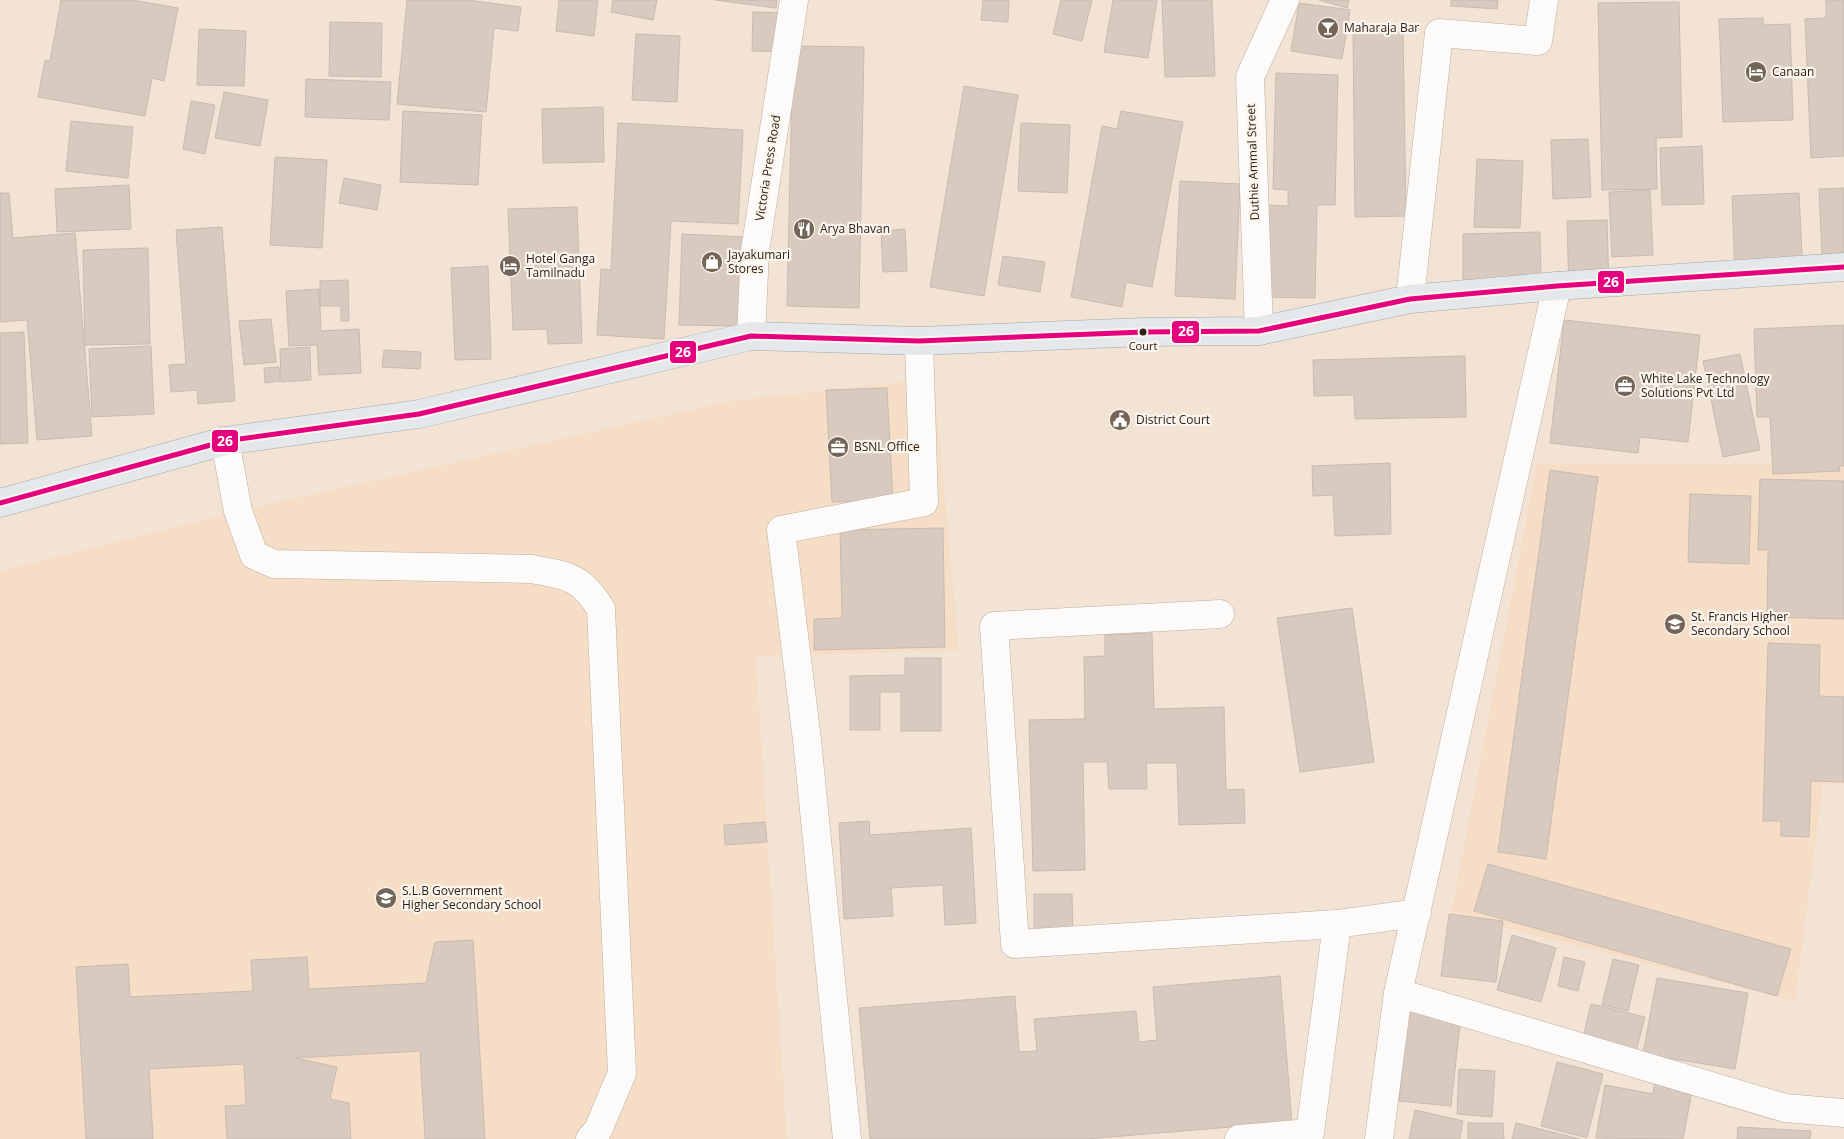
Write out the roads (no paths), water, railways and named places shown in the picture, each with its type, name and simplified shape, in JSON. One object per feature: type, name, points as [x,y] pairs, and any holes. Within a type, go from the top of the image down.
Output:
[{"type":"main road","points":[[0,503],[225,441],[418,414],[751,336],[919,341],[1144,332],[1258,331],[1410,299],[1557,286],[1844,267]]},
{"type":"street","name":"Victoria Press Road","points":[[751,336],[755,251],[794,0]]},
{"type":"street","name":"Duthie Ammal Street","points":[[1258,331],[1250,77],[1285,0]]},
{"type":"street","points":[[1410,299],[1440,33],[1538,40],[1544,0]]},
{"type":"street","points":[[1379,1139],[1398,993],[1557,286]]},
{"type":"street","points":[[847,1139],[807,740],[781,530],[924,502],[919,341]]},
{"type":"street","points":[[225,441],[238,511],[254,555],[274,564],[532,569],[565,576],[589,589],[601,609],[622,1073],[598,1130],[590,1139]]},
{"type":"street","points":[[1220,614],[994,626],[1015,944],[1337,924],[1417,913]]},
{"type":"street","points":[[1239,1139],[1310,1133],[1337,924]]},
{"type":"street","points":[[1398,993],[1785,1108],[1844,1113]]},
{"type":"place","name":"Maharaja Bar","points":[[1328,28]]},
{"type":"place","name":"Canaan","points":[[1756,72]]},
{"type":"place","name":"Arya Bhavan","points":[[804,229]]},
{"type":"place","name":"Jayakumari Stores","points":[[712,262]]},
{"type":"place","name":"Hotel Ganga Tamilnadu","points":[[510,266]]},
{"type":"place","name":"Court","points":[[1143,332]]},
{"type":"place","name":"White Lake Technology Solutions Pvt Ltd","points":[[1625,386]]},
{"type":"place","name":"District Court","points":[[1120,420]]},
{"type":"place","name":"BSNL Office","points":[[838,447]]},
{"type":"place","name":"St. Francis Higher Secondary School","points":[[1675,624]]},
{"type":"place","name":"S.L.B Government Higher Secondary School","points":[[386,898]]}]
